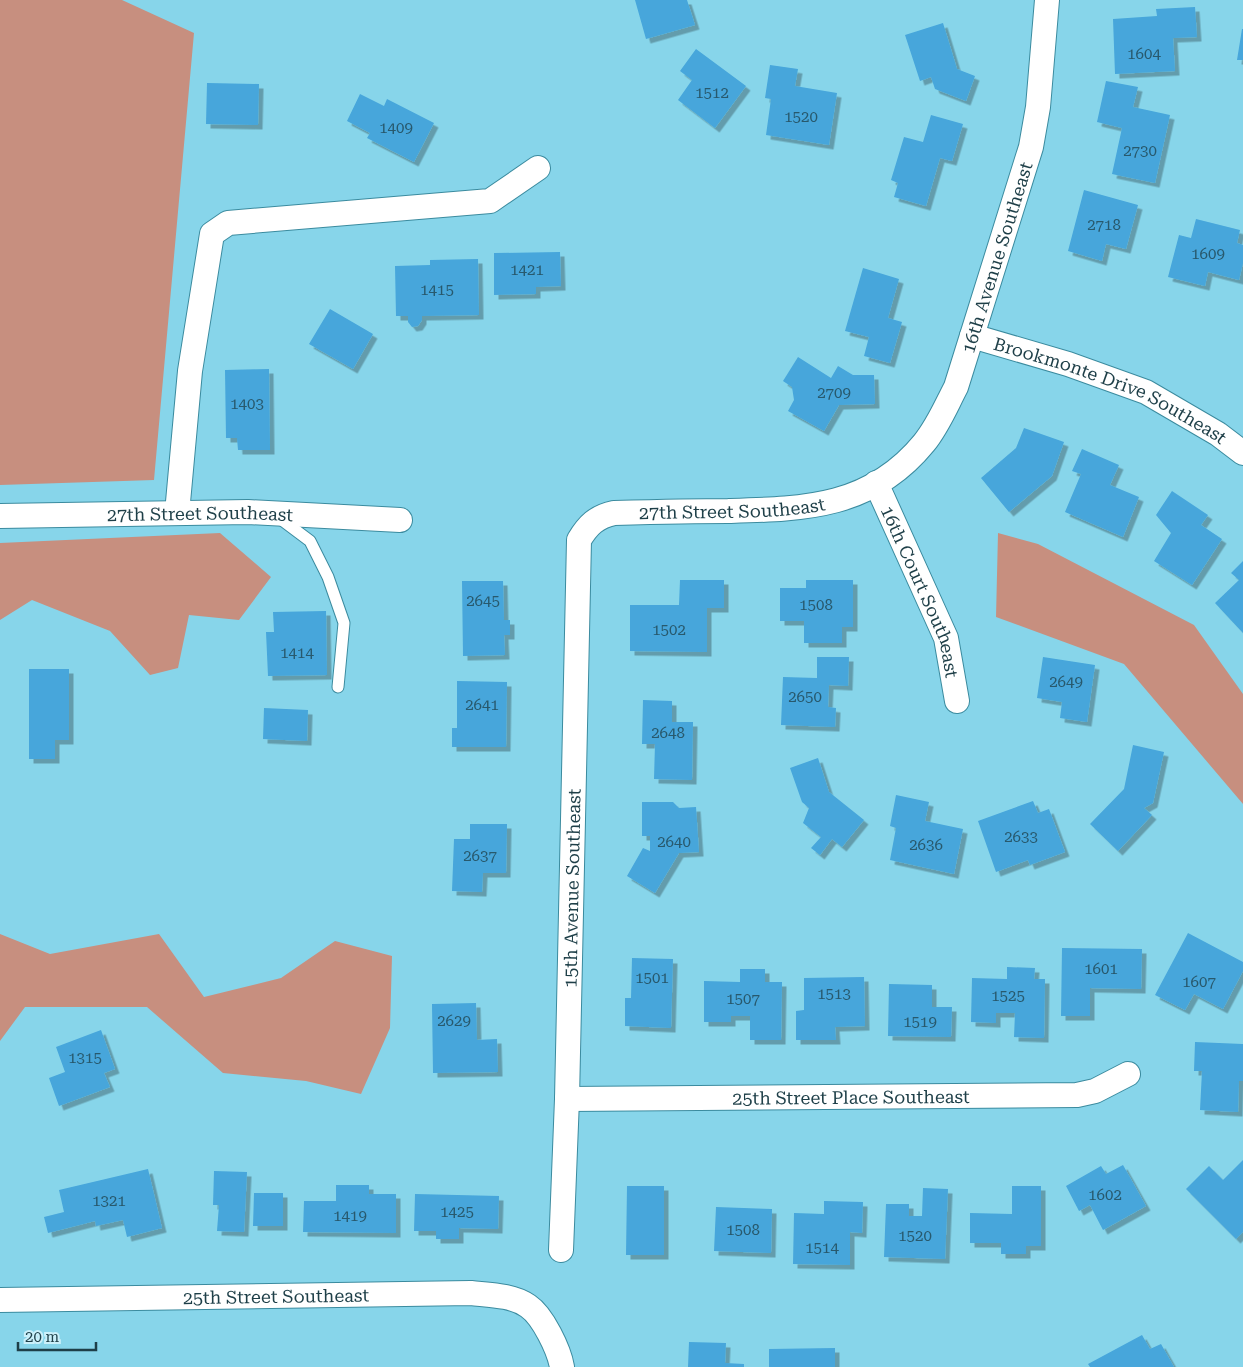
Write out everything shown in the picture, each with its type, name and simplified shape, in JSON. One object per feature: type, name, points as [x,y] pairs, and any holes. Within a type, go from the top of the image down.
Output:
[{"type":"street","name":"16th Avenue Southeast","points":[[876,483],[894,473],[918,449],[940,420],[956,387],[1031,147],[1038,107],[1047,0]]},
{"type":"street","points":[[178,513],[190,371],[212,234],[228,223],[490,201],[538,168]]},
{"type":"street","name":"Brookmonte Drive Southeast","points":[[972,336],[1068,364],[1146,392],[1218,434],[1243,453]]},
{"type":"street","name":"27th Street Southeast","points":[[587,527],[599,516],[614,513],[807,508],[829,504],[876,483]]},
{"type":"street","name":"16th Court Southeast","points":[[876,483],[946,638],[957,701]]},
{"type":"street","name":"27th Street Southeast","points":[[0,516],[272,513],[400,520]]},
{"type":"street","name":"15th Avenue Southeast","points":[[561,1250],[567,1099],[577,558],[579,540],[587,527]]},
{"type":"street","name":"25th Street Place Southeast","points":[[567,1099],[1077,1095],[1095,1092],[1128,1074]]},
{"type":"street","name":"25th Street Southeast","points":[[0,1300],[471,1293],[504,1297],[529,1306],[543,1323],[554,1343],[562,1367]]},
{"type":"lane","points":[[272,513],[310,541],[328,577],[344,623],[338,687]]},
{"type":"shaded area","points":[[0,0],[122,0],[194,33],[154,480],[0,485]]},
{"type":"shaded area","points":[[220,533],[271,577],[239,620],[189,615],[178,668],[150,675],[110,631],[32,600],[0,620],[0,543]]},
{"type":"shaded area","points":[[998,533],[1038,544],[1194,625],[1243,694],[1243,804],[1124,664],[996,617]]},
{"type":"shaded area","points":[[0,934],[50,954],[159,934],[204,997],[281,978],[335,941],[392,956],[390,1028],[361,1094],[306,1081],[223,1073],[147,1007],[25,1007],[0,1041]]},
{"type":"building","points":[[635,0],[687,0],[695,25],[646,39]]},
{"type":"building","points":[[1195,7],[1197,37],[1173,38],[1175,71],[1115,74],[1113,19],[1157,16],[1156,9]]},
{"type":"building","points":[[943,23],[957,69],[975,76],[966,101],[935,89],[931,77],[920,81],[905,35]]},
{"type":"building","points":[[1242,29],[1243,60],[1237,60]]},
{"type":"building","points":[[696,49],[746,86],[715,128],[678,100],[692,80],[680,71]]},
{"type":"building","points":[[770,65],[798,69],[795,86],[837,93],[829,145],[766,135],[771,99],[765,98]]},
{"type":"building","points":[[1106,81],[1138,87],[1133,107],[1170,115],[1155,183],[1112,174],[1122,128],[1097,122]]},
{"type":"building","points":[[207,83],[259,84],[258,125],[206,124]]},
{"type":"building","points":[[360,94],[384,106],[387,99],[434,123],[414,162],[367,138],[370,133],[347,121]]},
{"type":"building","points":[[931,115],[963,124],[952,161],[940,158],[926,206],[894,197],[898,183],[891,180],[904,137],[923,142]]},
{"type":"building","points":[[1084,190],[1138,205],[1126,249],[1106,244],[1102,261],[1068,251]]},
{"type":"building","points":[[1196,219],[1240,230],[1237,243],[1243,245],[1243,263],[1239,280],[1208,272],[1205,286],[1168,277],[1179,235],[1191,238]]},
{"type":"building","points":[[560,252],[561,286],[536,287],[536,294],[494,295],[494,253]]},
{"type":"building","points":[[478,259],[479,315],[422,316],[418,326],[412,327],[408,322],[408,316],[396,316],[395,266],[430,265],[430,260]]},
{"type":"building","points":[[863,268],[899,279],[888,318],[902,322],[890,363],[864,356],[869,337],[845,331]]},
{"type":"building","points":[[330,309],[373,334],[353,369],[309,344]]},
{"type":"building","points":[[798,357],[831,378],[838,366],[853,375],[874,375],[875,404],[839,405],[824,431],[788,411],[794,400],[792,387],[783,381]]},
{"type":"building","points":[[269,369],[270,450],[238,450],[237,438],[226,438],[225,370]]},
{"type":"building","points":[[1024,428],[1064,442],[1052,476],[1009,512],[981,478],[1016,448]]},
{"type":"building","points":[[1082,449],[1119,465],[1110,485],[1139,497],[1123,537],[1065,512],[1081,474],[1072,471]]},
{"type":"building","points":[[1172,491],[1208,515],[1201,525],[1222,539],[1192,585],[1154,561],[1171,533],[1156,515]]},
{"type":"building","points":[[1243,561],[1243,633],[1215,603],[1239,580],[1231,573]]},
{"type":"building","points":[[680,580],[724,580],[724,608],[707,608],[707,652],[630,651],[630,605],[679,605]]},
{"type":"building","points":[[806,580],[853,580],[853,627],[842,627],[842,643],[804,643],[804,621],[780,621],[780,588],[806,588]]},
{"type":"building","points":[[462,581],[503,581],[504,620],[510,620],[510,635],[504,635],[505,655],[463,656]]},
{"type":"building","points":[[326,611],[327,675],[268,676],[266,632],[274,632],[273,612]]},
{"type":"building","points":[[817,657],[849,657],[848,686],[829,685],[828,707],[836,708],[835,727],[781,725],[783,677],[817,678]]},
{"type":"building","points":[[1043,657],[1095,665],[1087,722],[1060,718],[1062,702],[1037,698]]},
{"type":"building","points":[[29,669],[69,669],[69,740],[55,740],[55,759],[29,759]]},
{"type":"building","points":[[457,681],[507,682],[506,747],[452,747],[452,728],[457,728]]},
{"type":"building","points":[[643,700],[672,701],[672,722],[693,722],[692,780],[654,779],[655,744],[642,744]]},
{"type":"building","points":[[264,708],[308,710],[307,741],[263,739]]},
{"type":"building","points":[[1133,745],[1164,752],[1153,803],[1144,808],[1152,815],[1118,851],[1090,824],[1124,789]]},
{"type":"building","points":[[818,758],[829,792],[864,820],[842,847],[832,839],[820,855],[811,848],[821,837],[803,823],[809,808],[802,802],[790,768]]},
{"type":"building","points":[[896,795],[929,802],[925,821],[963,829],[954,874],[890,860],[896,828],[890,826]]},
{"type":"building","points":[[1033,801],[1038,813],[1049,809],[1065,852],[1030,865],[1028,860],[996,872],[978,821]]},
{"type":"building","points":[[642,802],[673,802],[679,808],[696,807],[699,852],[679,853],[655,893],[627,876],[643,848],[650,851],[650,836],[642,836]]},
{"type":"building","points":[[470,824],[507,824],[506,873],[483,873],[482,892],[452,891],[454,839],[470,839]]},
{"type":"building","points":[[1188,933],[1243,962],[1243,971],[1223,1009],[1194,994],[1185,1010],[1155,995]]},
{"type":"building","points":[[1062,948],[1142,949],[1141,989],[1090,988],[1090,1016],[1061,1016]]},
{"type":"building","points":[[632,958],[673,959],[671,1028],[625,1026],[625,998],[631,998]]},
{"type":"building","points":[[1007,967],[1035,968],[1034,979],[1045,979],[1044,1038],[1014,1037],[1015,1013],[996,1013],[996,1023],[971,1022],[972,978],[1007,979]]},
{"type":"building","points":[[740,969],[765,969],[765,982],[782,982],[781,1040],[750,1040],[750,1016],[731,1016],[731,1022],[704,1022],[704,981],[740,982]]},
{"type":"building","points":[[864,977],[865,1026],[835,1027],[836,1040],[796,1040],[796,1011],[804,1010],[804,978]]},
{"type":"building","points":[[889,984],[932,985],[932,1007],[952,1007],[951,1037],[888,1036]]},
{"type":"building","points":[[476,1003],[477,1040],[497,1039],[498,1072],[433,1073],[432,1004]]},
{"type":"building","points":[[101,1030],[115,1069],[104,1073],[110,1087],[59,1106],[49,1078],[65,1072],[56,1047]]},
{"type":"building","points":[[1195,1042],[1243,1044],[1243,1081],[1239,1081],[1238,1112],[1200,1110],[1202,1071],[1194,1071]]},
{"type":"building","points":[[1243,1160],[1243,1232],[1236,1239],[1186,1189],[1209,1166],[1223,1180]]},
{"type":"building","points":[[1123,1165],[1146,1206],[1103,1230],[1090,1205],[1079,1211],[1066,1186],[1101,1166],[1106,1174]]},
{"type":"building","points":[[148,1169],[162,1228],[127,1237],[123,1220],[96,1226],[95,1221],[48,1233],[44,1217],[64,1212],[59,1190]]},
{"type":"building","points":[[214,1171],[247,1172],[244,1232],[217,1231],[219,1205],[213,1205]]},
{"type":"building","points":[[336,1185],[369,1185],[369,1194],[396,1194],[396,1233],[303,1232],[304,1201],[336,1201]]},
{"type":"building","points":[[627,1186],[664,1186],[664,1255],[626,1255]]},
{"type":"building","points":[[1012,1186],[1041,1186],[1041,1246],[1026,1246],[1026,1254],[1001,1254],[1001,1243],[970,1243],[970,1213],[1012,1214]]},
{"type":"building","points":[[923,1188],[948,1189],[945,1259],[884,1257],[886,1204],[909,1204],[909,1216],[922,1216]]},
{"type":"building","points":[[254,1193],[283,1193],[283,1226],[253,1226]]},
{"type":"building","points":[[415,1194],[499,1196],[498,1229],[459,1228],[459,1239],[436,1239],[436,1231],[414,1231]]},
{"type":"building","points":[[824,1201],[863,1202],[862,1233],[850,1232],[850,1265],[793,1264],[794,1213],[824,1214]]},
{"type":"building","points":[[716,1207],[772,1209],[771,1253],[714,1251]]},
{"type":"building","points":[[1142,1335],[1150,1349],[1161,1344],[1174,1367],[1090,1367],[1088,1364]]},
{"type":"building","points":[[689,1342],[726,1343],[725,1363],[744,1364],[744,1367],[688,1367]]},
{"type":"building","points":[[835,1348],[835,1367],[769,1367],[769,1349]]}]
